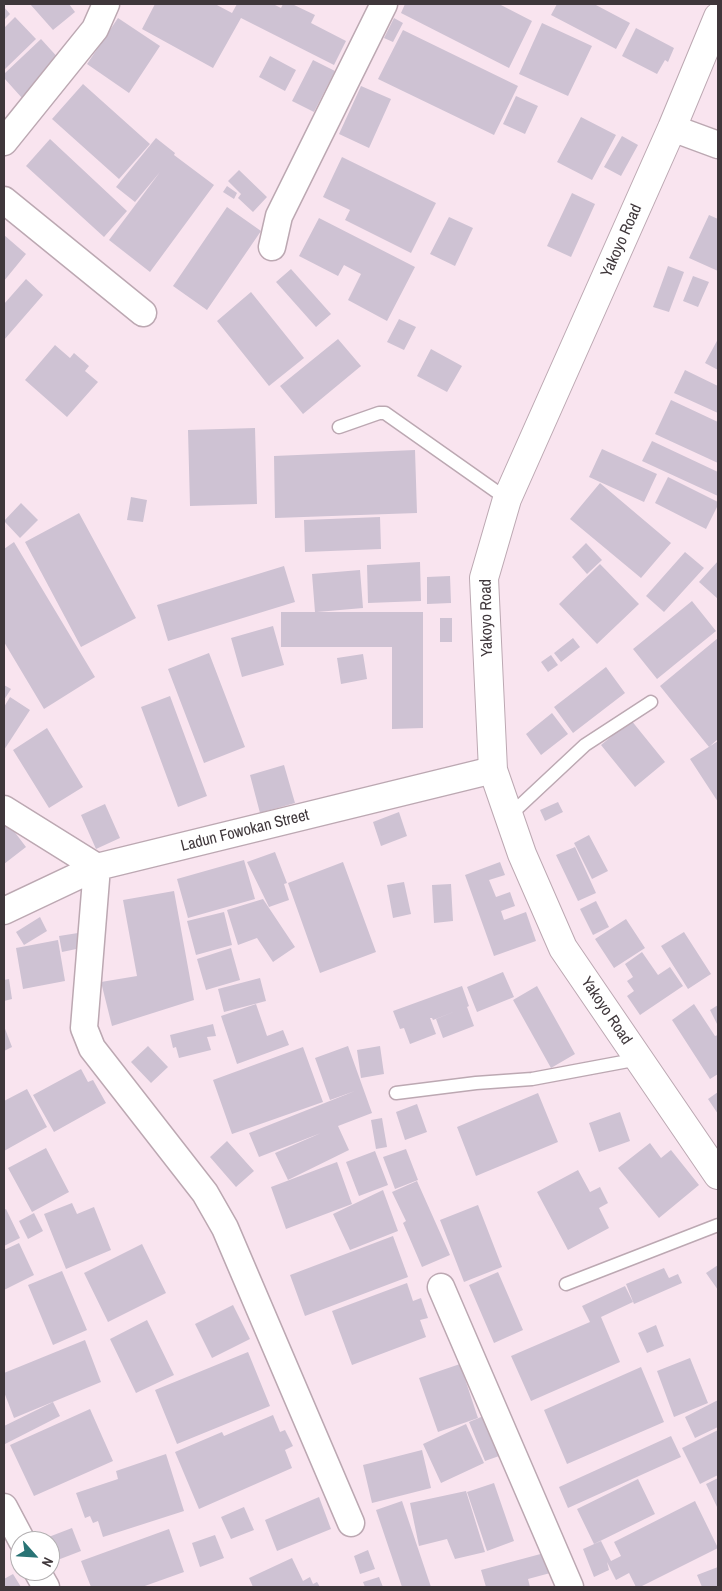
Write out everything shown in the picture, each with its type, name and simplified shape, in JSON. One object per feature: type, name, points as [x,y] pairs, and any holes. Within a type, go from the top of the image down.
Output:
[{"type":"main road","name":"Yakoyo Road","points":[[718,17],[672,128],[507,499],[484,578],[493,770],[522,854],[563,948],[718,1176]]},
{"type":"street","points":[[4,142],[95,29],[106,4]]},
{"type":"street","points":[[272,247],[279,216],[384,4]]},
{"type":"street","points":[[672,128],[718,145]]},
{"type":"street","points":[[4,200],[142,313]]},
{"type":"street","name":"Ladun Fowokan Street","points":[[4,911],[96,867],[493,770]]},
{"type":"street","points":[[4,809],[96,867],[84,1028],[92,1048],[205,1193],[225,1228],[351,1523]]},
{"type":"street","points":[[441,1287],[570,1587]]},
{"type":"street","points":[[4,1507],[17,1531]]},
{"type":"lane","points":[[339,427],[379,413],[386,413],[507,499]]},
{"type":"lane","points":[[509,816],[584,745],[651,702]]},
{"type":"lane","points":[[396,1093],[476,1083],[532,1080],[639,1059]]},
{"type":"lane","points":[[566,1284],[718,1225]]},
{"type":"building","points":[[30,4],[69,4],[75,12],[53,30]]},
{"type":"building","points":[[155,4],[215,4],[232,13],[237,4],[273,4],[281,8],[283,4],[292,4],[315,15],[311,23],[346,41],[334,65],[241,18],[213,68],[142,29]]},
{"type":"building","points":[[405,4],[499,4],[532,21],[509,68],[401,13]]},
{"type":"building","points":[[557,4],[594,4],[630,23],[616,49],[551,15]]},
{"type":"building","points":[[4,7],[10,14],[4,20]]},
{"type":"building","points":[[15,17],[36,39],[4,70],[4,28]]},
{"type":"building","points":[[118,18],[160,46],[129,93],[87,64]]},
{"type":"building","points":[[394,18],[403,23],[393,42],[384,38]]},
{"type":"building","points":[[542,23],[592,46],[568,96],[519,74]]},
{"type":"building","points":[[636,28],[674,48],[668,62],[665,60],[657,74],[622,56]]},
{"type":"building","points":[[403,30],[518,86],[494,135],[378,79]]},
{"type":"building","points":[[41,39],[61,61],[22,98],[4,78],[4,74]]},
{"type":"building","points":[[270,56],[296,70],[285,91],[259,77]]},
{"type":"building","points":[[313,60],[335,71],[314,112],[292,101]]},
{"type":"building","points":[[83,84],[150,144],[119,179],[52,119]]},
{"type":"building","points":[[361,86],[391,99],[369,148],[339,134]]},
{"type":"building","points":[[516,96],[538,106],[525,134],[503,124]]},
{"type":"building","points":[[581,117],[616,135],[592,180],[557,162]]},
{"type":"building","points":[[622,136],[638,145],[621,176],[604,167]]},
{"type":"building","points":[[156,138],[175,153],[174,155],[214,185],[150,272],[109,240],[160,172],[135,202],[116,187]]},
{"type":"building","points":[[50,139],[127,211],[104,237],[26,166]]},
{"type":"building","points":[[342,157],[436,203],[411,253],[345,220],[350,210],[323,197]]},
{"type":"building","points":[[239,170],[267,197],[253,212],[238,198],[241,194],[228,181]]},
{"type":"building","points":[[227,186],[237,193],[234,199],[223,192]]},
{"type":"building","points":[[572,193],[595,204],[571,257],[547,246]]},
{"type":"building","points":[[227,207],[261,231],[207,310],[173,286]]},
{"type":"building","points":[[709,215],[718,219],[718,271],[689,258]]},
{"type":"building","points":[[449,217],[473,228],[455,266],[430,254]]},
{"type":"building","points":[[319,218],[415,267],[387,321],[348,300],[361,274],[344,265],[338,276],[299,256]]},
{"type":"building","points":[[4,235],[26,254],[4,281]]},
{"type":"building","points":[[668,266],[684,272],[669,312],[653,307]]},
{"type":"building","points":[[291,269],[331,314],[316,327],[276,282]]},
{"type":"building","points":[[693,276],[709,282],[698,307],[683,301]]},
{"type":"building","points":[[26,279],[43,295],[4,340],[4,304]]},
{"type":"building","points":[[251,292],[304,358],[269,386],[217,321]]},
{"type":"building","points":[[399,319],[416,327],[404,350],[387,342]]},
{"type":"building","points":[[338,339],[361,366],[303,414],[280,386]]},
{"type":"building","points":[[718,339],[718,370],[705,363]]},
{"type":"building","points":[[55,345],[70,358],[74,353],[89,366],[85,371],[98,382],[67,417],[25,380]]},
{"type":"building","points":[[431,349],[462,366],[447,392],[417,376]]},
{"type":"building","points":[[685,370],[718,386],[718,413],[674,393]]},
{"type":"building","points":[[671,400],[718,422],[718,463],[655,434]]},
{"type":"building","points":[[255,428],[257,504],[190,506],[188,430]]},
{"type":"building","points":[[652,441],[718,472],[718,496],[642,461]]},
{"type":"building","points":[[602,449],[657,474],[644,502],[589,477]]},
{"type":"building","points":[[415,450],[417,513],[275,518],[274,456]]},
{"type":"building","points":[[668,477],[718,502],[706,529],[655,503]]},
{"type":"building","points":[[600,483],[671,543],[641,578],[570,519]]},
{"type":"building","points":[[131,497],[147,500],[143,522],[127,520]]},
{"type":"building","points":[[21,503],[38,520],[20,538],[4,521]]},
{"type":"building","points":[[79,513],[136,618],[81,647],[25,542]]},
{"type":"building","points":[[380,517],[381,549],[305,552],[304,520]]},
{"type":"building","points":[[14,542],[95,677],[44,709],[4,642],[4,549]]},
{"type":"building","points":[[586,543],[602,560],[587,574],[572,557]]},
{"type":"building","points":[[685,552],[704,568],[664,612],[646,596]]},
{"type":"building","points":[[718,561],[718,599],[699,582]]},
{"type":"building","points":[[420,562],[421,601],[368,603],[367,565]]},
{"type":"building","points":[[600,564],[639,604],[597,644],[559,604]]},
{"type":"building","points":[[284,566],[295,602],[168,641],[157,605]]},
{"type":"building","points":[[360,570],[363,608],[317,612],[423,612],[423,728],[392,729],[392,647],[281,647],[281,612],[315,612],[312,574]]},
{"type":"building","points":[[450,576],[451,603],[427,604],[427,577]]},
{"type":"building","points":[[692,601],[716,631],[657,679],[633,649]]},
{"type":"building","points":[[440,618],[452,618],[452,642],[440,642]]},
{"type":"building","points":[[273,626],[284,665],[242,677],[231,638]]},
{"type":"building","points":[[573,638],[580,647],[561,662],[554,653]]},
{"type":"building","points":[[718,638],[718,739],[709,747],[660,686]]},
{"type":"building","points":[[209,653],[245,747],[204,763],[168,669]]},
{"type":"building","points":[[363,654],[367,679],[341,684],[337,658]]},
{"type":"building","points":[[551,655],[558,665],[548,672],[541,662]]},
{"type":"building","points":[[606,667],[625,693],[573,733],[554,707]]},
{"type":"building","points":[[4,685],[11,689],[4,700]]},
{"type":"building","points":[[170,696],[207,796],[178,807],[141,707]]},
{"type":"building","points":[[10,697],[30,710],[4,750],[4,707]]},
{"type":"building","points":[[552,713],[568,734],[541,755],[526,734]]},
{"type":"building","points":[[631,720],[665,762],[635,787],[601,745]]},
{"type":"building","points":[[47,728],[83,787],[49,808],[13,750]]},
{"type":"building","points":[[718,741],[718,802],[690,759]]},
{"type":"building","points":[[284,765],[295,803],[260,813],[250,775]]},
{"type":"building","points":[[558,802],[563,812],[545,821],[540,810]]},
{"type":"building","points":[[105,804],[120,838],[96,849],[81,815]]},
{"type":"building","points":[[399,812],[407,836],[381,846],[373,822]]},
{"type":"building","points":[[4,818],[26,847],[4,864]]},
{"type":"building","points":[[589,835],[608,871],[592,879],[574,843]]},
{"type":"building","points":[[575,847],[596,893],[578,901],[556,855]]},
{"type":"building","points":[[275,852],[287,883],[284,884],[289,900],[269,907],[247,862]]},
{"type":"building","points":[[244,860],[255,899],[188,918],[177,879]]},
{"type":"building","points":[[343,862],[376,952],[320,973],[288,883]]},
{"type":"building","points":[[500,862],[505,875],[489,880],[496,897],[510,892],[515,906],[501,911],[504,920],[526,912],[536,941],[494,956],[465,875]]},
{"type":"building","points":[[404,882],[411,914],[393,918],[387,885]]},
{"type":"building","points":[[451,884],[453,921],[434,923],[432,885]]},
{"type":"building","points":[[174,891],[194,1000],[112,1026],[101,982],[137,976],[123,900]]},
{"type":"building","points":[[263,899],[295,947],[273,962],[257,938],[238,945],[227,910]]},
{"type":"building","points":[[596,901],[609,927],[593,935],[580,909]]},
{"type":"building","points":[[224,912],[232,945],[196,955],[187,921]]},
{"type":"building","points":[[40,917],[47,931],[24,945],[16,932]]},
{"type":"building","points":[[626,919],[645,948],[614,968],[595,939]]},
{"type":"building","points":[[684,932],[711,974],[688,989],[661,946]]},
{"type":"building","points":[[78,933],[81,948],[62,952],[59,936]]},
{"type":"building","points":[[58,940],[65,981],[23,989],[16,948]]},
{"type":"building","points":[[231,948],[240,980],[206,990],[197,959]]},
{"type":"building","points":[[642,952],[658,975],[670,967],[683,986],[640,1015],[627,996],[634,991],[627,981],[633,977],[625,964]]},
{"type":"building","points":[[503,972],[514,997],[477,1012],[467,987]]},
{"type":"building","points":[[260,978],[266,1001],[224,1012],[218,989]]},
{"type":"building","points":[[9,979],[12,999],[4,1001],[4,980]]},
{"type":"building","points":[[462,986],[474,1026],[443,1038],[436,1019],[456,1011],[433,1020],[430,1018],[436,1034],[410,1044],[404,1028],[400,1029],[393,1011]]},
{"type":"building","points":[[537,986],[575,1054],[551,1068],[513,1000]]},
{"type":"building","points":[[256,1004],[267,1036],[283,1030],[289,1045],[237,1064],[221,1016]]},
{"type":"building","points":[[694,1004],[715,1036],[718,1035],[718,1074],[710,1079],[672,1020]]},
{"type":"building","points":[[718,1005],[718,1026],[710,1010]]},
{"type":"building","points":[[213,1024],[216,1036],[207,1037],[211,1050],[179,1058],[176,1047],[173,1048],[170,1035]]},
{"type":"building","points":[[4,1026],[12,1047],[4,1051]]},
{"type":"building","points":[[148,1046],[168,1067],[151,1083],[131,1062]]},
{"type":"building","points":[[348,1046],[372,1113],[338,1126],[349,1150],[288,1180],[275,1153],[321,1133],[259,1157],[249,1133],[355,1091],[330,1100],[315,1058]]},
{"type":"building","points":[[380,1046],[384,1074],[361,1078],[357,1050]]},
{"type":"building","points":[[303,1047],[323,1102],[232,1134],[213,1080]]},
{"type":"building","points":[[81,1069],[88,1082],[93,1080],[106,1103],[54,1132],[33,1095]]},
{"type":"building","points":[[27,1089],[47,1127],[4,1151],[4,1101]]},
{"type":"building","points":[[718,1092],[718,1114],[708,1099]]},
{"type":"building","points":[[538,1093],[558,1142],[476,1176],[457,1127]]},
{"type":"building","points":[[417,1104],[427,1132],[405,1140],[396,1112]]},
{"type":"building","points":[[620,1112],[630,1141],[599,1152],[589,1123]]},
{"type":"building","points":[[382,1118],[387,1147],[376,1149],[371,1120]]},
{"type":"building","points":[[227,1141],[254,1171],[236,1187],[210,1157]]},
{"type":"building","points":[[650,1143],[661,1158],[671,1150],[699,1185],[659,1218],[618,1168]]},
{"type":"building","points":[[46,1148],[69,1192],[32,1212],[8,1168]]},
{"type":"building","points":[[406,1149],[418,1180],[395,1189],[383,1157]]},
{"type":"building","points":[[375,1151],[388,1185],[359,1196],[346,1162]]},
{"type":"building","points":[[337,1162],[352,1204],[286,1229],[271,1187]]},
{"type":"building","points":[[578,1170],[590,1192],[600,1187],[608,1203],[599,1208],[609,1228],[568,1250],[537,1192]]},
{"type":"building","points":[[417,1181],[450,1255],[422,1267],[403,1223],[406,1221],[392,1192]]},
{"type":"building","points":[[383,1190],[398,1231],[350,1250],[333,1214]]},
{"type":"building","points":[[72,1203],[77,1214],[94,1207],[111,1250],[66,1269],[44,1214]]},
{"type":"building","points":[[478,1205],[502,1267],[464,1282],[440,1220]]},
{"type":"building","points":[[6,1209],[20,1238],[4,1246],[4,1210]]},
{"type":"building","points":[[34,1213],[43,1231],[28,1239],[19,1221]]},
{"type":"building","points":[[393,1236],[408,1277],[305,1316],[290,1275]]},
{"type":"building","points":[[19,1243],[34,1275],[4,1290],[4,1250]]},
{"type":"building","points":[[142,1244],[166,1293],[108,1322],[84,1273]]},
{"type":"building","points":[[718,1265],[718,1290],[706,1273]]},
{"type":"building","points":[[664,1268],[669,1278],[678,1274],[682,1283],[634,1304],[626,1284]]},
{"type":"building","points":[[62,1271],[87,1330],[53,1345],[28,1285]]},
{"type":"building","points":[[498,1272],[523,1330],[494,1343],[469,1285]]},
{"type":"building","points":[[407,1283],[413,1301],[421,1298],[428,1318],[420,1320],[426,1337],[352,1365],[332,1311]]},
{"type":"building","points":[[625,1286],[633,1302],[601,1317],[620,1362],[531,1401],[511,1356],[590,1322],[582,1306]]},
{"type":"building","points":[[233,1305],[250,1339],[212,1358],[195,1324]]},
{"type":"building","points":[[147,1320],[174,1375],[136,1393],[110,1339]]},
{"type":"building","points":[[656,1325],[664,1346],[647,1353],[638,1333]]},
{"type":"building","points":[[85,1340],[101,1382],[14,1418],[4,1392],[4,1373]]},
{"type":"building","points":[[248,1352],[270,1406],[177,1444],[155,1390]]},
{"type":"building","points":[[690,1358],[708,1403],[674,1417],[657,1371]]},
{"type":"building","points":[[460,1364],[478,1418],[438,1432],[419,1378]]},
{"type":"building","points":[[641,1367],[664,1422],[567,1464],[544,1410]]},
{"type":"building","points":[[718,1400],[718,1427],[695,1438],[685,1417]]},
{"type":"building","points":[[53,1402],[60,1416],[5,1444],[4,1426]]},
{"type":"building","points":[[90,1409],[113,1461],[34,1496],[10,1445]]},
{"type":"building","points":[[273,1415],[280,1432],[285,1430],[293,1446],[285,1450],[292,1468],[199,1509],[175,1452],[222,1432],[224,1436]]},
{"type":"building","points":[[486,1415],[502,1455],[485,1461],[469,1422]]},
{"type":"building","points":[[466,1424],[484,1463],[441,1483],[423,1444]]},
{"type":"building","points":[[718,1430],[718,1475],[700,1484],[682,1448]]},
{"type":"building","points":[[671,1436],[681,1457],[568,1508],[559,1487]]},
{"type":"building","points":[[422,1450],[431,1488],[372,1503],[363,1465]]},
{"type":"building","points":[[166,1454],[184,1511],[103,1537],[98,1521],[93,1523],[90,1516],[85,1518],[76,1493],[118,1479],[116,1471]]},
{"type":"building","points":[[718,1478],[718,1509],[706,1484]]},
{"type":"building","points":[[638,1479],[655,1514],[594,1544],[577,1509]]},
{"type":"building","points":[[494,1483],[514,1541],[487,1551],[467,1492]]},
{"type":"building","points":[[466,1491],[485,1552],[455,1559],[447,1539],[419,1546],[410,1503]]},
{"type":"building","points":[[319,1497],[331,1529],[277,1551],[265,1520]]},
{"type":"building","points":[[402,1501],[431,1587],[402,1587],[376,1510]]},
{"type":"building","points":[[695,1501],[718,1548],[640,1587],[636,1587],[629,1573],[616,1580],[607,1562],[609,1570],[594,1577],[583,1549],[601,1541],[611,1561],[621,1556],[614,1542]]},
{"type":"building","points":[[244,1507],[254,1530],[231,1539],[221,1517]]},
{"type":"building","points":[[72,1528],[81,1551],[60,1559],[60,1533]]},
{"type":"building","points":[[169,1529],[184,1572],[142,1587],[91,1587],[81,1561]]},
{"type":"building","points":[[215,1535],[224,1558],[200,1567],[192,1543]]},
{"type":"building","points":[[368,1550],[375,1569],[360,1574],[354,1556]]},
{"type":"building","points":[[548,1552],[554,1572],[528,1579],[530,1587],[486,1587],[481,1570]]},
{"type":"building","points":[[292,1558],[303,1581],[310,1577],[313,1584],[317,1582],[320,1587],[253,1587],[249,1578]]},
{"type":"building","points":[[718,1567],[718,1587],[702,1587],[697,1575]]},
{"type":"building","points":[[10,1576],[10,1581],[17,1581],[21,1587],[4,1587],[4,1579]]},
{"type":"building","points":[[379,1577],[383,1587],[365,1587],[363,1582]]}]
